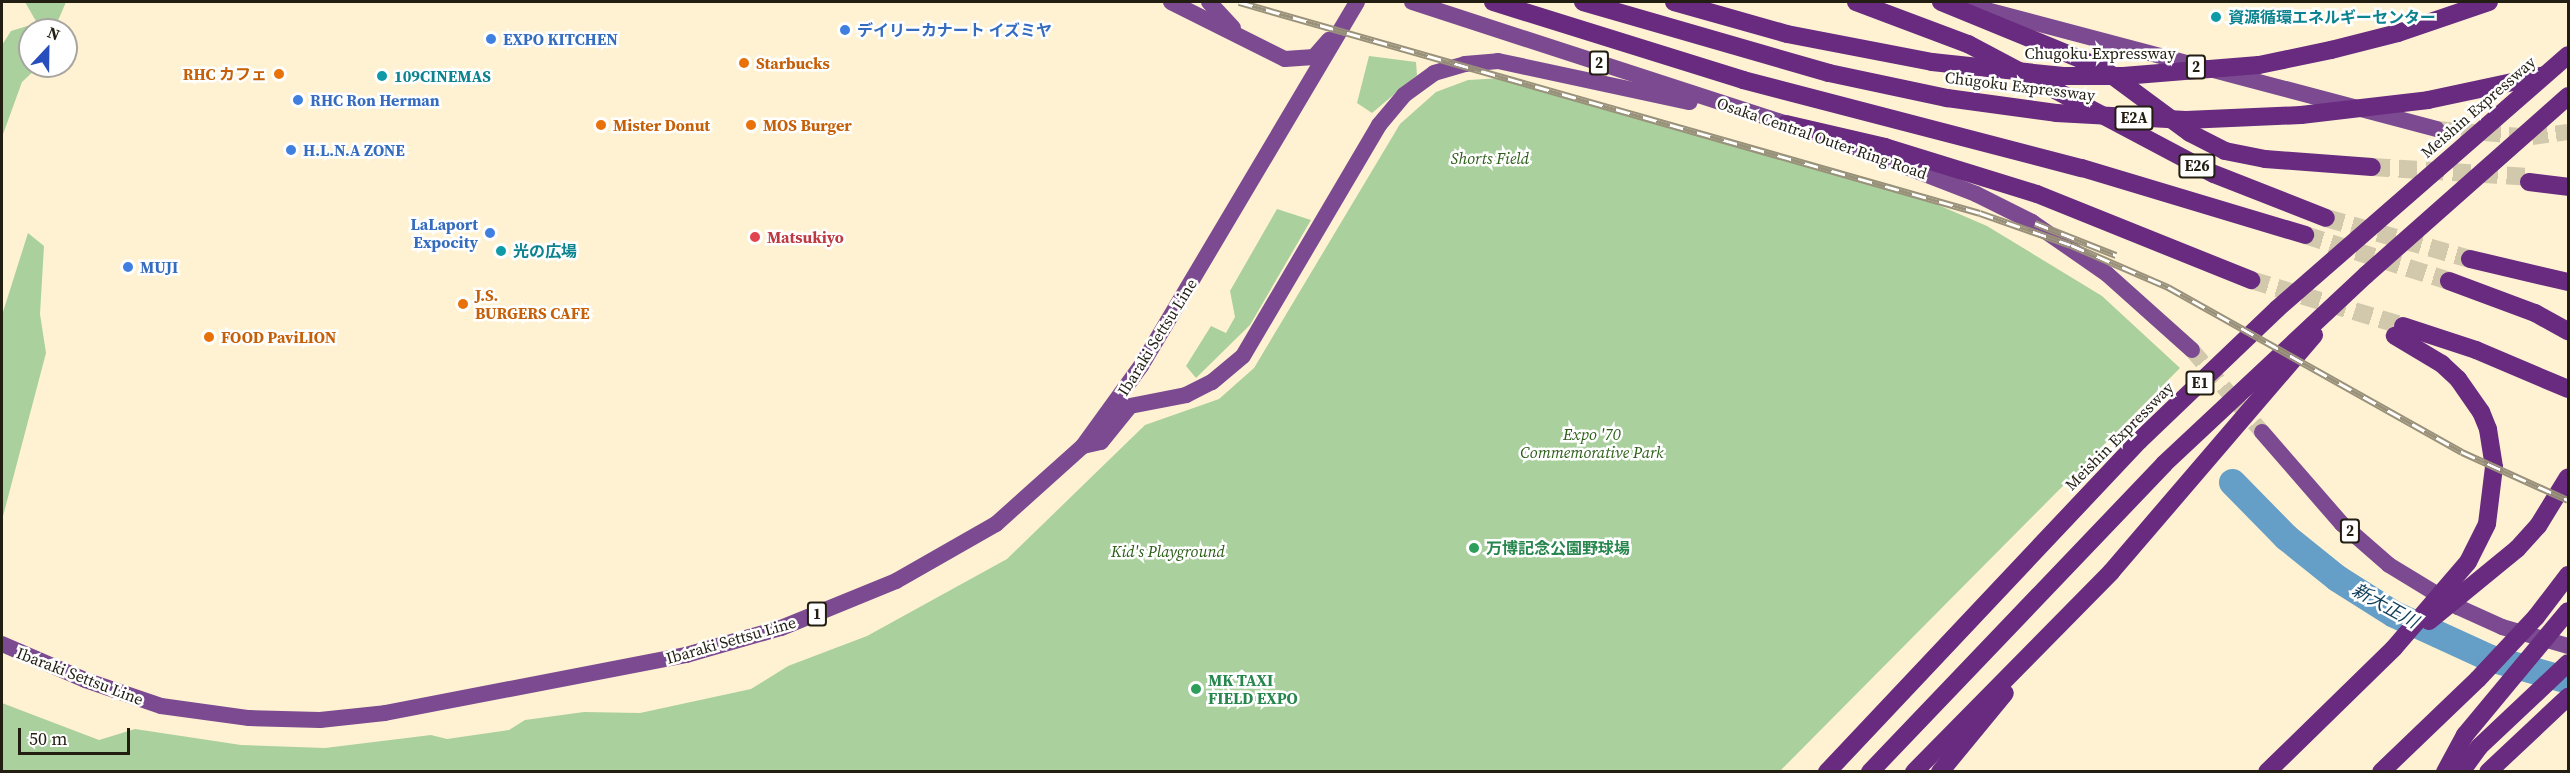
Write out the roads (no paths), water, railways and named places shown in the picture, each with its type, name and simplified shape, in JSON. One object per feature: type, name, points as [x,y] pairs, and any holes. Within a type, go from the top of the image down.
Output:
[{"type":"highway","points":[[1493,2],[1711,70],[2082,168],[2305,235]]},
{"type":"highway","name":"Chūgoku Expressway","points":[[1583,2],[1703,39],[1829,73],[1947,98],[2056,113],[2186,120],[2368,109],[2493,87],[2568,69]]},
{"type":"highway","name":"Chugoku Expressway","points":[[1674,2],[1858,50],[1992,70],[2062,76],[2186,73],[2331,50],[2398,33],[2489,2]]},
{"type":"highway","name":"E26","points":[[1856,2],[1968,44],[2214,174],[2326,218]]},
{"type":"highway","points":[[1941,2],[2102,68],[2190,133],[2225,151],[2265,159],[2372,167]]},
{"type":"highway","name":"Meishin Expressway","points":[[1824,771],[2131,450],[2268,317],[2568,56]]},
{"type":"highway","name":"E1","points":[[1870,771],[2164,464],[2366,275],[2568,96]]},
{"type":"highway","points":[[1786,123],[1885,147],[2037,194],[2251,280]]},
{"type":"highway","points":[[2568,176],[2531,179],[2568,187]]},
{"type":"highway","points":[[2470,259],[2568,282]]},
{"type":"highway","points":[[1940,771],[2060,627],[2183,490],[2366,275]]},
{"type":"highway","points":[[2449,281],[2535,313],[2568,331]]},
{"type":"highway","points":[[2460,587],[2480,542],[2492,506],[2494,467],[2488,429],[2458,379],[2399,331],[2476,350],[2568,389]]},
{"type":"highway","points":[[2268,771],[2460,587],[2538,526],[2568,477]]},
{"type":"highway","points":[[2381,771],[2478,679],[2536,617],[2568,575]]},
{"type":"highway","points":[[2445,771],[2465,735],[2564,617]]},
{"type":"highway","points":[[1914,771],[2060,627]]},
{"type":"highway","points":[[2461,771],[2479,747],[2568,663]]},
{"type":"highway","points":[[2488,771],[2566,700]]},
{"type":"main road","points":[[1171,2],[1285,59],[1306,60],[1340,32]]},
{"type":"main road","points":[[1209,2],[1247,41]]},
{"type":"main road","name":"Ibaraki Settsu Line","points":[[2,644],[85,680],[160,706],[189,711],[320,720],[408,709],[686,655],[781,628],[896,582],[996,524],[1083,446],[1141,366],[1357,2]]},
{"type":"main road","name":"Osaka Central Outer Ring Road","points":[[1412,2],[1786,123],[1931,175],[2032,222],[2107,274],[2192,350]]},
{"type":"main road","name":"2","points":[[1956,2],[2437,129]]},
{"type":"main road","points":[[1083,446],[1101,442],[1130,406],[1186,395],[1212,382],[1243,356],[1379,125],[1404,95],[1434,73],[1465,64],[1498,61],[1680,100],[1742,110]]},
{"type":"main road","name":"2","points":[[2262,432],[2342,524],[2389,565],[2458,607],[2502,627],[2568,646]]},
{"type":"waterway","name":"新大正川","points":[[2232,482],[2286,537],[2337,578],[2394,614],[2490,658],[2568,680]]},
{"type":"tunnel","points":[[2437,129],[2532,137],[2568,132]]},
{"type":"tunnel","points":[[2372,167],[2533,177]]},
{"type":"tunnel","points":[[2326,218],[2470,259]]},
{"type":"tunnel","points":[[2305,235],[2449,281]]},
{"type":"tunnel","points":[[2251,280],[2403,326]]},
{"type":"tunnel","points":[[2192,350],[2262,432]]},
{"type":"railway","points":[[1239,2],[1980,213],[2071,245],[2168,287],[2462,452],[2568,500]]},
{"type":"railway","points":[[2035,223],[2116,255]]},
{"type":"place","name":"資源循環エネルギーセンター","points":[[2216,17]]},
{"type":"place","name":"デイリーカナート イズミヤ","points":[[845,30]]},
{"type":"place","name":"EXPO KITCHEN","points":[[491,39]]},
{"type":"place","name":"Starbucks","points":[[744,63]]},
{"type":"place","name":"RHC カフェ","points":[[279,74]]},
{"type":"place","name":"109CINEMAS","points":[[382,76]]},
{"type":"place","name":"RHC Ron Herman","points":[[298,100]]},
{"type":"place","name":"Mister Donut","points":[[601,125]]},
{"type":"place","name":"MOS Burger","points":[[751,125]]},
{"type":"place","name":"H.L.N.A ZONE","points":[[291,150]]},
{"type":"place","name":"LaLaport Expocity","points":[[490,233]]},
{"type":"place","name":"Matsukiyo","points":[[755,237]]},
{"type":"place","name":"光の広場","points":[[501,251]]},
{"type":"place","name":"MUJI","points":[[128,267]]},
{"type":"place","name":"J.S. BURGERS CAFE","points":[[463,304]]},
{"type":"place","name":"FOOD PaviLION","points":[[209,337]]},
{"type":"place","name":"万博記念公園野球場","points":[[1474,548]]},
{"type":"place","name":"MK TAXI FIELD EXPO","points":[[1196,689]]},
{"type":"park label","name":"Shorts Field","points":[[1490,158]]},
{"type":"park label","name":"Expo '70 Commemorative Park","points":[[1592,443]]},
{"type":"park label","name":"Kid's Playground","points":[[1168,551]]}]
